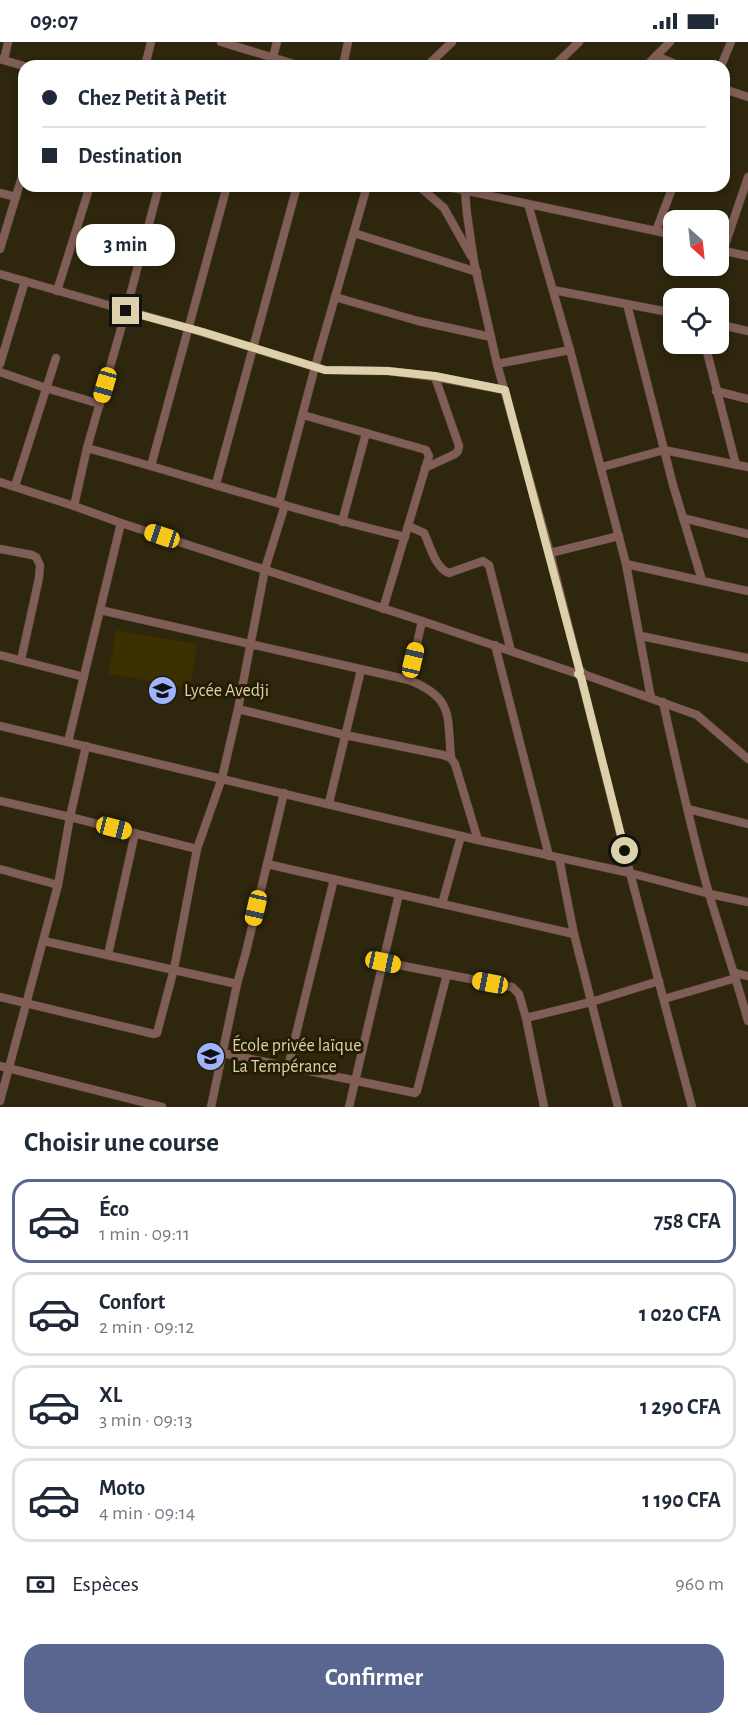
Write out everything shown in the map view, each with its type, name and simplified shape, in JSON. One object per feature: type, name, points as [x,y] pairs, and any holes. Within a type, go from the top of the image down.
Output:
[{"type":"street","points":[[8,42],[2,60],[18,64]]},
{"type":"street","points":[[146,60],[151,42]]},
{"type":"street","points":[[221,42],[282,60]]},
{"type":"street","points":[[273,57],[277,42]]},
{"type":"street","points":[[345,60],[348,42]]},
{"type":"street","points":[[434,60],[452,42]]},
{"type":"street","points":[[560,60],[579,42]]},
{"type":"street","points":[[652,60],[670,42]]},
{"type":"street","points":[[724,60],[731,42]]},
{"type":"street","points":[[656,56],[666,60]]},
{"type":"street","points":[[730,91],[748,97]]},
{"type":"street","points":[[729,229],[748,179]]},
{"type":"street","points":[[0,249],[18,190]]},
{"type":"street","points":[[57,291],[88,192]]},
{"type":"street","points":[[74,506],[87,448],[157,192]]},
{"type":"street","points":[[151,466],[224,192]]},
{"type":"street","points":[[216,484],[295,192]]},
{"type":"street","points":[[0,997],[156,1034],[158,1032],[174,969],[196,849],[222,778],[265,570],[303,415],[365,192]]},
{"type":"street","points":[[426,192],[444,208],[474,262]]},
{"type":"street","points":[[466,192],[474,262],[497,364],[550,553],[630,873],[692,1107]]},
{"type":"street","points":[[478,192],[663,233]]},
{"type":"street","points":[[656,231],[672,192]]},
{"type":"street","points":[[0,193],[16,197]]},
{"type":"street","points":[[528,204],[602,467],[626,564],[651,698]]},
{"type":"street","points":[[354,233],[477,272]]},
{"type":"street","points":[[729,252],[748,256]]},
{"type":"street","points":[[0,274],[325,370],[388,371],[435,376],[505,390]]},
{"type":"street","points":[[0,364],[25,281]]},
{"type":"street","points":[[553,290],[663,311]]},
{"type":"street","points":[[335,297],[418,321],[492,337]]},
{"type":"street","points":[[627,304],[664,450],[702,580]]},
{"type":"street","points":[[729,327],[748,331]]},
{"type":"street","points":[[497,364],[570,350]]},
{"type":"street","points":[[707,354],[736,465]]},
{"type":"street","points":[[15,486],[56,357]]},
{"type":"street","points":[[0,372],[100,404]]},
{"type":"street","points":[[425,468],[455,454],[459,446],[435,376]]},
{"type":"street","points":[[716,391],[748,399]]},
{"type":"street","points":[[303,415],[426,450],[429,456],[383,609]]},
{"type":"street","points":[[342,522],[366,433]]},
{"type":"street","points":[[87,448],[342,522],[405,537]]},
{"type":"street","points":[[602,467],[664,450],[748,467]]},
{"type":"street","points":[[0,482],[663,702],[701,718],[748,759]]},
{"type":"street","points":[[683,518],[748,534]]},
{"type":"street","points":[[68,742],[121,523]]},
{"type":"street","points":[[408,526],[424,533],[443,571],[449,573],[483,561],[489,565],[511,651]]},
{"type":"street","points":[[550,553],[619,536]]},
{"type":"street","points":[[0,549],[32,555],[36,557],[40,565],[37,590],[21,660]]},
{"type":"street","points":[[626,564],[748,591]]},
{"type":"street","points":[[100,610],[409,680],[428,688],[442,701],[446,711],[452,758],[478,840]]},
{"type":"street","points":[[409,680],[422,621]]},
{"type":"street","points":[[641,636],[748,658]]},
{"type":"street","points":[[495,645],[549,856]]},
{"type":"street","points":[[0,655],[84,677]]},
{"type":"street","points":[[328,803],[361,670]]},
{"type":"street","points":[[663,702],[710,894],[736,975],[748,1022]]},
{"type":"street","points":[[238,709],[452,758]]},
{"type":"street","points":[[0,726],[748,902]]},
{"type":"street","points":[[0,1101],[4,1067],[26,1004],[58,885],[86,746]]},
{"type":"street","points":[[211,1107],[237,984],[284,793]]},
{"type":"street","points":[[0,801],[196,849]]},
{"type":"street","points":[[688,809],[748,824]]},
{"type":"street","points":[[108,955],[135,833]]},
{"type":"street","points":[[442,904],[461,836]]},
{"type":"street","points":[[560,858],[574,934],[618,1107]]},
{"type":"street","points":[[267,864],[574,934]]},
{"type":"street","points":[[0,869],[58,885]]},
{"type":"street","points":[[288,1067],[334,879]]},
{"type":"street","points":[[350,1107],[399,894]]},
{"type":"street","points":[[44,941],[237,984]]},
{"type":"street","points":[[383,962],[515,989],[519,994],[526,1018],[544,1107]]},
{"type":"street","points":[[222,1053],[412,1094],[416,1092],[447,974]]},
{"type":"street","points":[[664,999],[736,975],[748,976]]},
{"type":"street","points":[[526,1018],[591,1002],[659,981]]},
{"type":"street","points":[[4,1067],[143,1105],[162,1107]]},
{"type":"shaded area","points":[[116,630],[197,644],[190,688],[109,674]]},
{"type":"place","name":"Lycée Avedji","points":[[163,691]]},
{"type":"place","name":"École privée laïque La Tempérance","points":[[211,1056]]},
{"type":"route","points":[[126,311],[325,370],[388,371],[435,376],[505,390],[550,553],[580,672],[578,674],[581,677],[625,851]]}]
